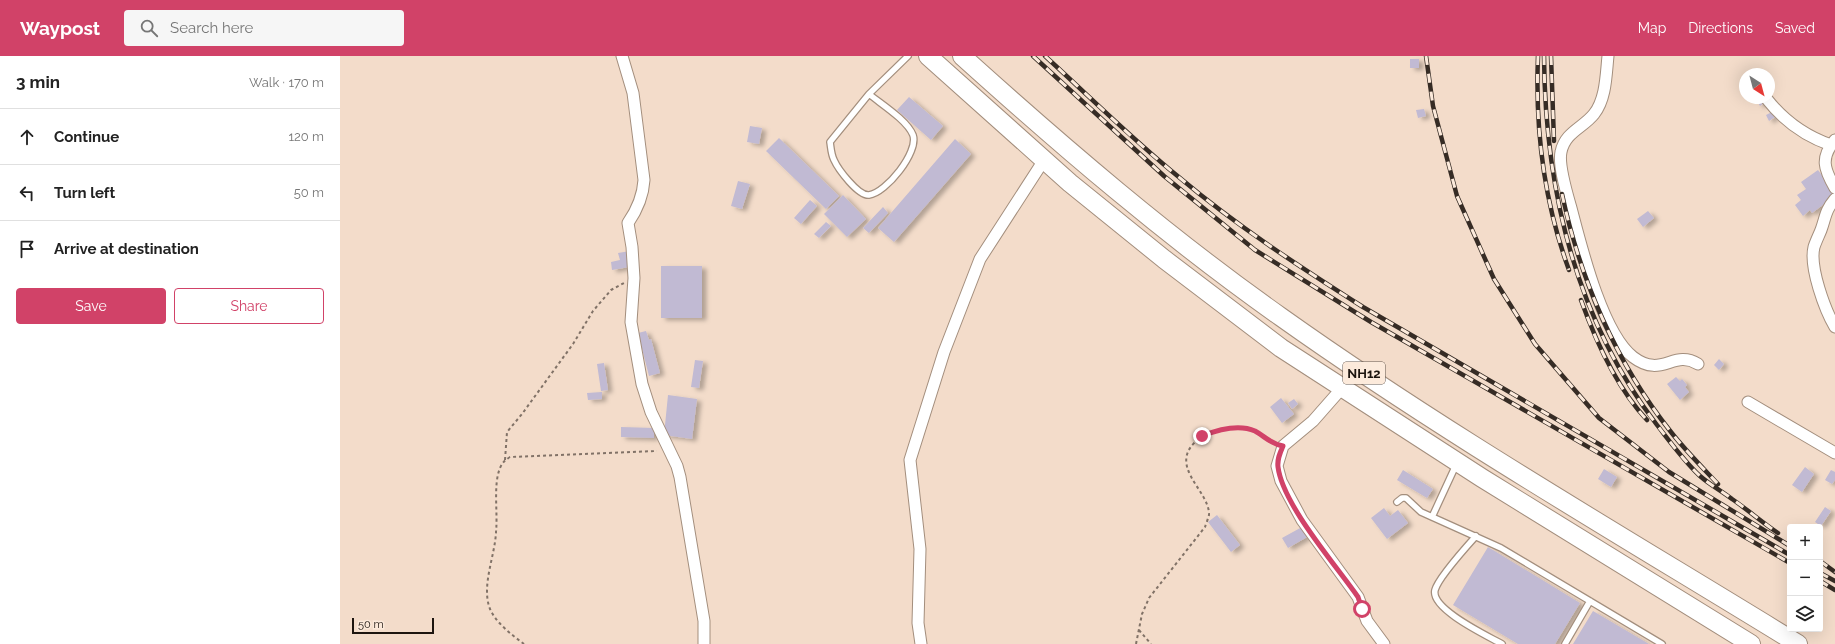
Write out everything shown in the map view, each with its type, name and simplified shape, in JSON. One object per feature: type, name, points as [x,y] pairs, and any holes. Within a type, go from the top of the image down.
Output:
[{"type":"highway","name":"NH12","points":[[928,56],[1044,160],[1130,232],[1229,310],[1281,348],[1457,462],[1748,643]]},
{"type":"highway","name":"NH12","points":[[962,56],[1077,157],[1183,243],[1281,317],[1438,424],[1798,644]]},
{"type":"street","points":[[622,56],[633,93],[644,180],[643,192],[637,209],[628,223],[632,247],[634,278],[631,322],[642,384],[650,412],[677,466],[704,621],[704,644]]},
{"type":"street","points":[[1608,56],[1600,106],[1593,115],[1572,132],[1565,140],[1561,153],[1565,185],[1582,253],[1598,300],[1616,337],[1632,357],[1646,365],[1660,366],[1679,359],[1690,360],[1698,364]]},
{"type":"street","points":[[1772,104],[1786,119],[1802,132],[1816,140],[1833,142],[1824,155],[1825,168],[1835,188]]},
{"type":"street","points":[[921,644],[918,623],[920,549],[910,460],[944,352],[980,260],[1044,160]]},
{"type":"street","points":[[1835,199],[1825,213],[1822,228],[1814,247],[1813,258],[1818,286],[1835,327]]},
{"type":"street","points":[[1342,388],[1313,421],[1283,446],[1277,466],[1281,481],[1302,520],[1358,597],[1366,621],[1384,644]]},
{"type":"street","points":[[1748,402],[1835,453]]},
{"type":"lane","points":[[868,94],[906,124],[913,135],[915,145],[901,170],[880,190],[869,195],[854,187],[839,171],[831,152],[830,142],[868,94],[908,56]]},
{"type":"lane","points":[[1432,517],[1457,462]]},
{"type":"lane","points":[[1397,502],[1402,498],[1406,498],[1421,512],[1501,548],[1662,644]]},
{"type":"lane","points":[[1476,536],[1438,582],[1434,592],[1436,599],[1451,614],[1502,644]]},
{"type":"lane","points":[[1565,644],[1573,638],[1590,600]]},
{"type":"path","points":[[505,460],[507,432],[522,414],[572,344],[593,311],[611,290],[634,278]]},
{"type":"path","points":[[1136,644],[1149,598],[1205,527],[1209,516],[1204,501],[1194,484],[1187,464],[1188,452],[1196,441],[1202,436],[1213,431],[1243,428],[1255,432],[1270,442],[1283,446]]},
{"type":"path","points":[[524,644],[509,632],[497,619],[490,610],[488,598],[489,573],[496,534],[497,479],[500,468],[505,460],[510,457],[668,450]]},
{"type":"path","points":[[1139,630],[1151,644]]},
{"type":"building","points":[[1410,59],[1419,59],[1419,68],[1410,68]]},
{"type":"building","points":[[909,97],[943,126],[931,140],[897,110]]},
{"type":"building","points":[[1424,109],[1426,116],[1418,118],[1416,110]]},
{"type":"building","points":[[1772,112],[1775,117],[1769,121],[1766,115]]},
{"type":"building","points":[[750,126],[762,128],[759,144],[747,142]]},
{"type":"building","points":[[779,138],[839,196],[826,209],[766,151]]},
{"type":"building","points":[[955,139],[971,154],[894,242],[878,228]]},
{"type":"building","points":[[1818,170],[1835,193],[1835,196],[1812,213],[1810,210],[1803,216],[1795,205],[1801,200],[1797,195],[1806,189],[1801,182]]},
{"type":"building","points":[[738,181],[750,184],[742,209],[731,206]]},
{"type":"building","points":[[843,195],[866,219],[847,237],[824,214]]},
{"type":"building","points":[[810,200],[817,206],[801,224],[794,218]]},
{"type":"building","points":[[883,207],[888,213],[869,233],[863,228]]},
{"type":"building","points":[[1648,211],[1654,218],[1643,227],[1637,219]]},
{"type":"building","points":[[826,222],[831,226],[819,238],[814,234]]},
{"type":"building","points":[[630,251],[629,267],[612,270],[611,262],[620,260],[618,253]]},
{"type":"building","points":[[661,266],[702,266],[702,318],[661,318]]},
{"type":"building","points":[[646,331],[649,340],[651,339],[660,373],[649,376],[638,333]]},
{"type":"building","points":[[1719,359],[1724,364],[1719,370],[1714,365]]},
{"type":"building","points":[[695,360],[703,361],[699,388],[691,387]]},
{"type":"building","points":[[604,363],[608,390],[601,391],[597,364]]},
{"type":"building","points":[[1676,377],[1680,381],[1682,379],[1687,385],[1685,387],[1689,392],[1680,400],[1667,384]]},
{"type":"building","points":[[602,392],[602,399],[588,400],[587,393]]},
{"type":"building","points":[[668,395],[697,399],[692,439],[664,435]]},
{"type":"building","points":[[1281,398],[1294,414],[1282,423],[1270,407]]},
{"type":"building","points":[[1294,399],[1298,404],[1292,409],[1288,403]]},
{"type":"building","points":[[621,427],[654,428],[654,438],[621,437]]},
{"type":"building","points":[[1805,467],[1814,474],[1802,492],[1792,485]]},
{"type":"building","points":[[1604,469],[1617,477],[1611,487],[1598,479]]},
{"type":"building","points":[[1403,470],[1433,489],[1427,498],[1397,480]]},
{"type":"building","points":[[1831,470],[1835,472],[1835,480],[1832,484],[1825,480]]},
{"type":"building","points":[[1825,507],[1831,511],[1822,524],[1815,522]]},
{"type":"building","points":[[1384,508],[1390,516],[1398,510],[1408,523],[1387,539],[1371,518]]},
{"type":"building","points":[[1217,515],[1240,545],[1231,552],[1208,522]]},
{"type":"building","points":[[1302,527],[1307,537],[1288,548],[1282,538]]},
{"type":"building","points":[[1488,547],[1580,603],[1555,644],[1518,644],[1453,605]]},
{"type":"building","points":[[1593,611],[1649,644],[1573,644]]},
{"type":"railway","points":[[1033,56],[1164,176],[1255,250],[1371,322],[1787,561]]},
{"type":"railway","points":[[1045,56],[1128,134],[1163,164],[1224,213],[1292,261],[1363,307],[1787,553]]},
{"type":"railway","points":[[1426,56],[1433,106],[1457,196],[1494,279],[1535,344],[1599,418],[1669,472],[1787,544]]},
{"type":"railway","points":[[1538,56],[1538,111],[1543,165],[1553,218],[1569,270]]},
{"type":"railway","points":[[1544,56],[1546,106],[1551,155],[1559,203],[1570,250],[1585,296],[1605,341],[1629,384],[1657,425],[1688,464],[1700,476],[1778,533]]},
{"type":"railway","points":[[1551,56],[1554,141]]},
{"type":"railway","points":[[1562,194],[1579,257],[1590,288],[1617,349],[1633,378],[1671,432],[1718,484]]},
{"type":"railway","points":[[1581,300],[1600,348],[1616,379],[1647,420]]},
{"type":"railway","points":[[1823,563],[1835,572]]},
{"type":"railway","points":[[1823,575],[1835,581]]},
{"type":"railway","points":[[1823,583],[1835,590]]},
{"type":"route","points":[[1202,436],[1213,431],[1243,428],[1255,432],[1270,442],[1283,446],[1277,466],[1281,481],[1302,520],[1358,597],[1362,609]]}]
